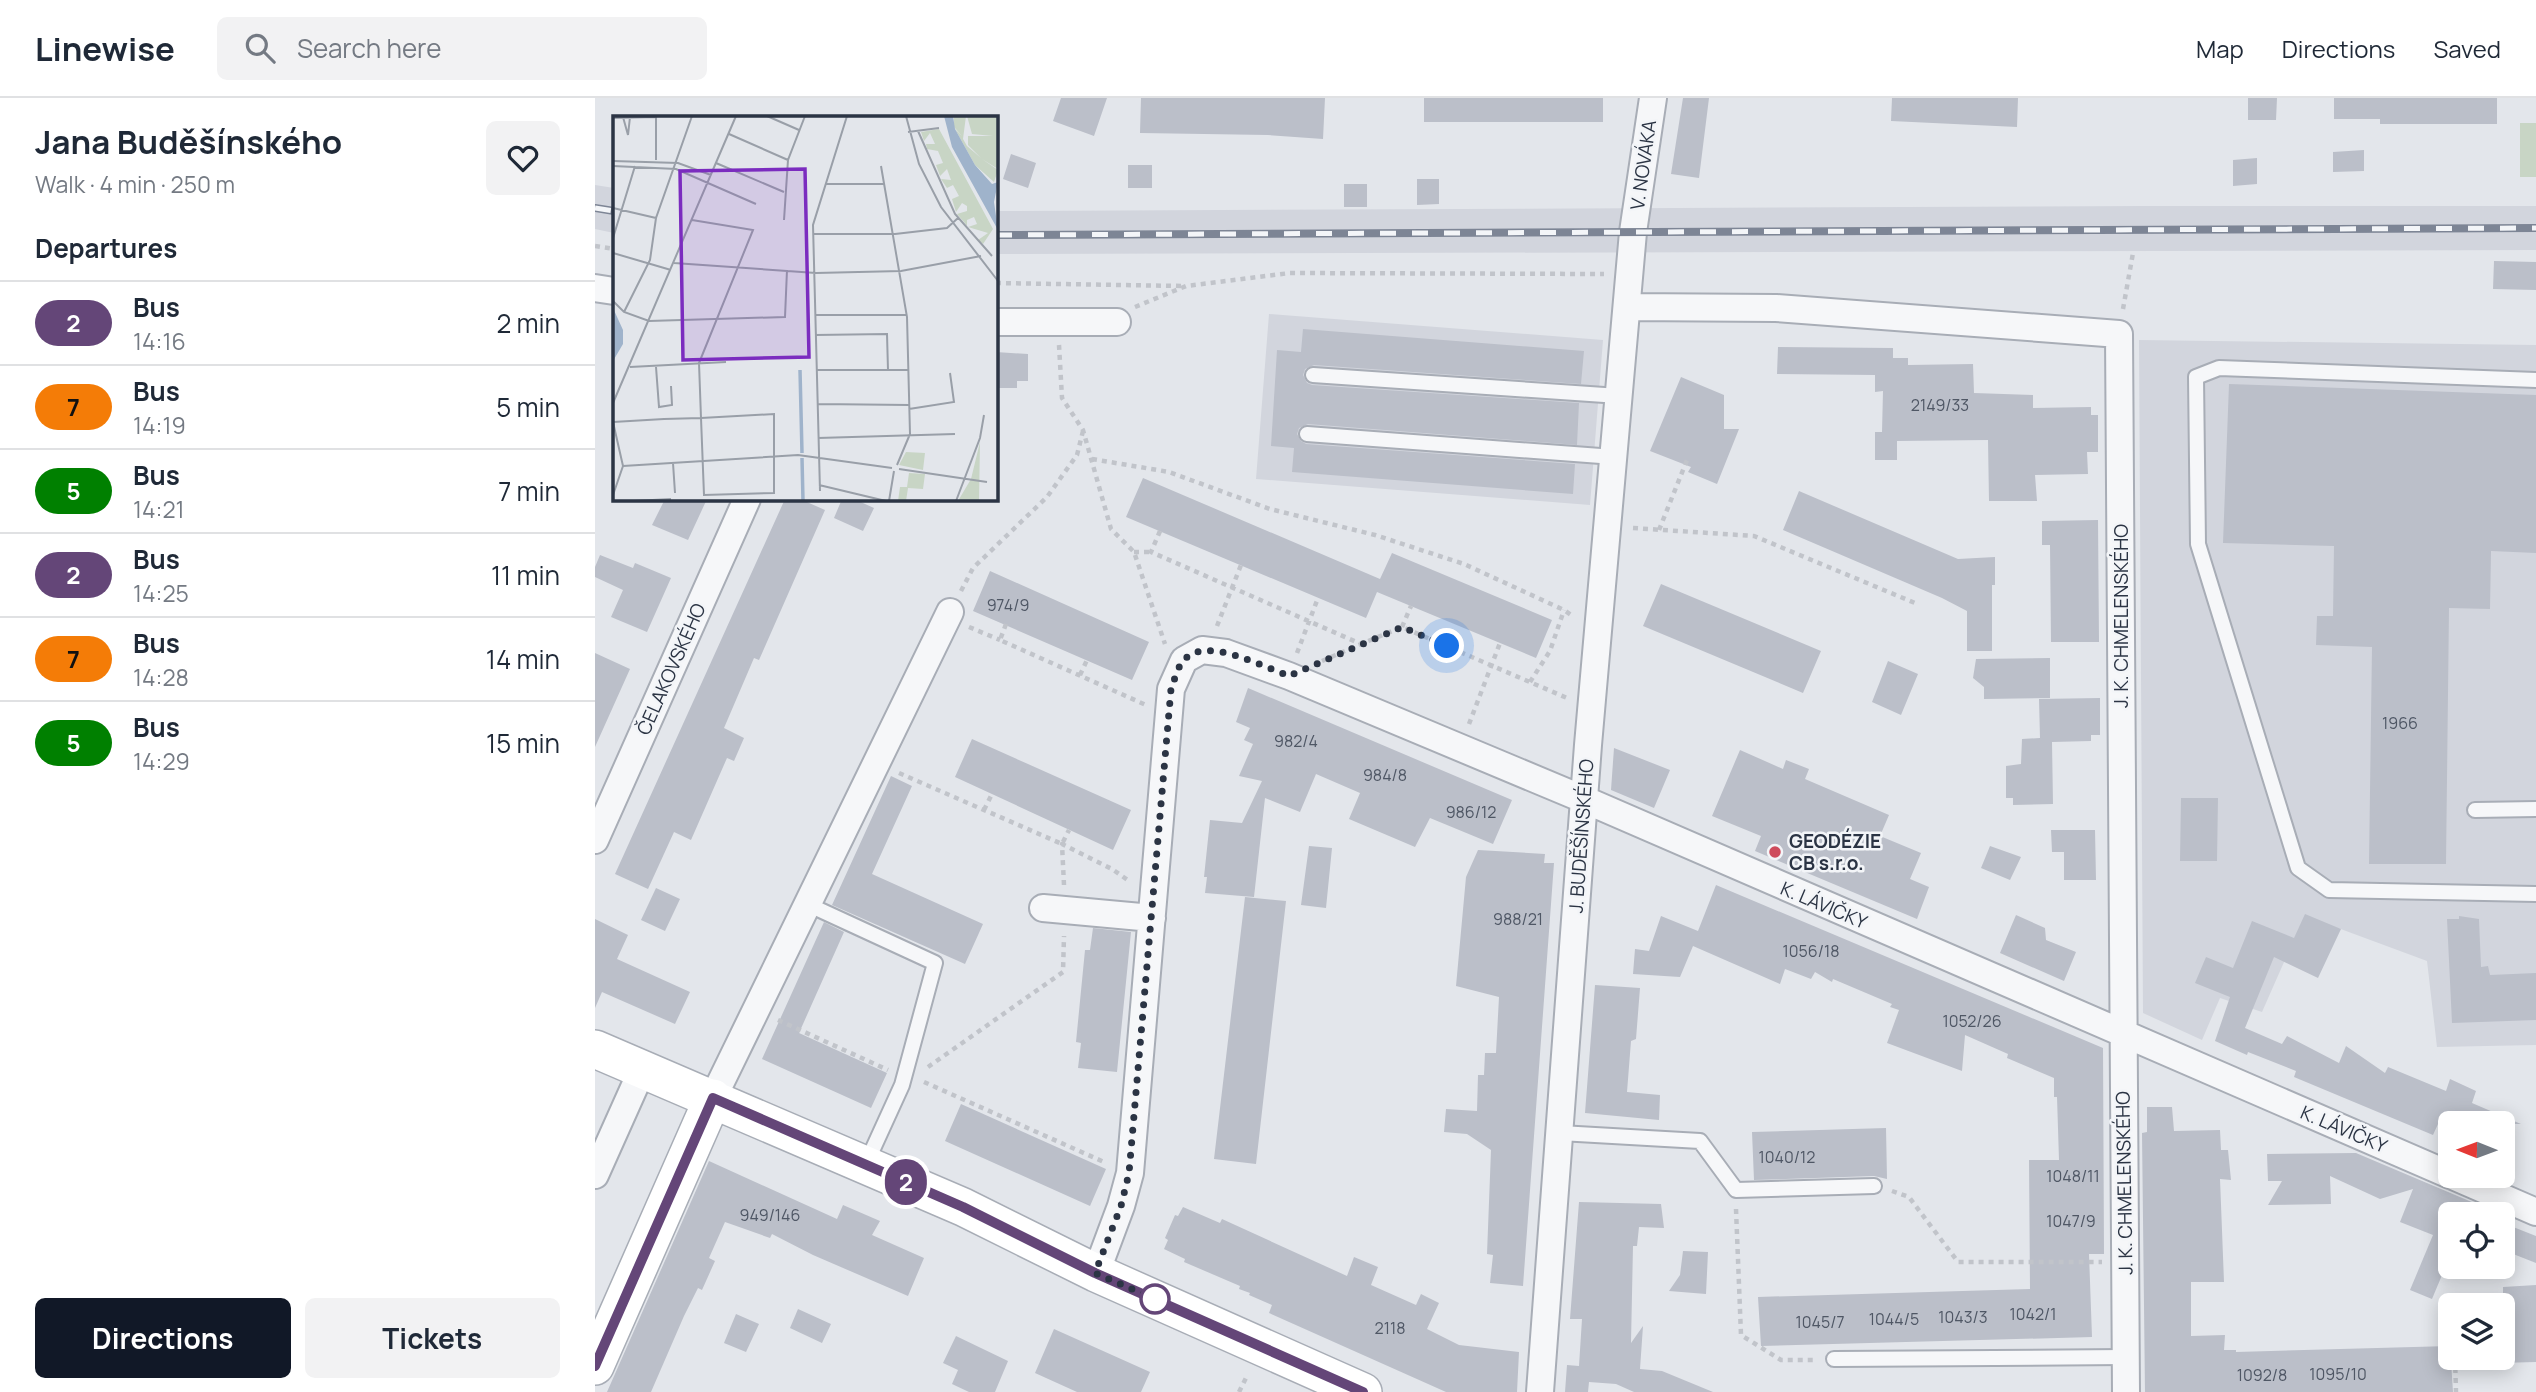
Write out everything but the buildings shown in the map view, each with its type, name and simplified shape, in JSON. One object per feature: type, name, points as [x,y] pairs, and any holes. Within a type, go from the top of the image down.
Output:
[{"type":"street","name":"V. NOVÁKA","points":[[1628,287],[1633,232],[1653,98]]},
{"type":"street","points":[[1628,287],[1776,308],[2119,334]]},
{"type":"street","name":"J. BUDĚŠÍNSKÉHO","points":[[1540,1392],[1583,799],[1628,287]]},
{"type":"street","points":[[595,288],[613,291]]},
{"type":"street","points":[[997,322],[1057,321],[1099,326]]},
{"type":"street","name":"J. K. CHMELENSKÉHO","points":[[2119,334],[2126,1392]]},
{"type":"street","name":"ČELAKOVSKÉHO","points":[[595,840],[747,500]]},
{"type":"street","points":[[595,1366],[713,1098],[950,612]]},
{"type":"street","points":[[1095,1273],[1121,1206],[1129,1173],[1171,689],[1190,651]]},
{"type":"street","name":"K. LÁVIČKY","points":[[1190,651],[1226,653],[1289,676],[1583,799],[2438,1169]]},
{"type":"street","points":[[1054,909],[1152,918]]},
{"type":"street","points":[[595,1049],[963,1207],[1095,1273],[1363,1392]]},
{"type":"street","points":[[595,1175],[642,1070]]},
{"type":"street","name":"K. LÁVIČKY","points":[[2481,1188],[2536,1212]]},
{"type":"lane","points":[[2536,380],[2219,368],[2196,377],[2198,544],[2298,868],[2329,890],[2536,894]]},
{"type":"lane","points":[[1313,375],[1619,396]]},
{"type":"lane","points":[[1307,434],[1614,457]]},
{"type":"lane","points":[[2475,810],[2536,809]]},
{"type":"lane","points":[[807,904],[935,963],[906,1080],[866,1164]]},
{"type":"lane","points":[[1560,1133],[1700,1141],[1735,1190],[1874,1186]]},
{"type":"lane","points":[[1834,1359],[2125,1357]]},
{"type":"path","points":[[595,246],[613,249]]},
{"type":"path","points":[[2119,334],[2133,253]]},
{"type":"path","points":[[997,283],[1186,286],[1290,273],[1628,287]]},
{"type":"path","points":[[1099,326],[1186,286]]},
{"type":"path","points":[[1057,321],[1062,398],[1083,430],[1111,529],[1134,552],[1190,651],[1232,587],[1241,565]]},
{"type":"path","points":[[950,612],[973,568],[1047,496],[1077,455],[1083,430]]},
{"type":"path","points":[[1092,459],[1169,472],[1270,509],[1375,534],[1464,564],[1564,610],[1584,623]]},
{"type":"path","points":[[1659,530],[1687,460]]},
{"type":"path","points":[[1607,526],[1754,536],[1915,603]]},
{"type":"path","points":[[1150,552],[1160,531]]},
{"type":"path","points":[[1134,552],[1150,552],[1361,644]]},
{"type":"path","points":[[1289,676],[1318,598]]},
{"type":"path","points":[[1289,676],[1402,627],[1411,606]]},
{"type":"path","points":[[1530,682],[1550,651],[1564,610]]},
{"type":"path","points":[[1006,624],[1000,640],[1156,710]]},
{"type":"path","points":[[1402,627],[1577,703]]},
{"type":"path","points":[[1460,748],[1500,643]]},
{"type":"path","points":[[1080,675],[1087,660]]},
{"type":"path","points":[[876,763],[1062,844],[1112,869],[1139,888]]},
{"type":"path","points":[[984,810],[992,794]]},
{"type":"path","points":[[906,1080],[1063,972],[1054,909],[1062,844],[1069,830]]},
{"type":"path","points":[[775,1019],[906,1080],[1112,1166]]},
{"type":"path","points":[[1874,1186],[1909,1197],[1958,1262],[2124,1262]]},
{"type":"path","points":[[1735,1190],[1741,1335],[1781,1360],[1834,1359]]},
{"type":"path","points":[[2455,1370],[2456,1392]]},
{"type":"path","points":[[1239,1392],[1247,1376]]},
{"type":"shaded area","points":[[595,185],[613,188],[613,233],[595,229]]},
{"type":"shaded area","points":[[2536,206],[2536,250],[997,254],[997,211]]},
{"type":"shaded area","points":[[1269,314],[1603,340],[1590,505],[1256,479]]},
{"type":"shaded area","points":[[2139,340],[2536,345],[2536,1045],[2437,1047],[2427,961],[2338,928],[2299,928],[2262,1012],[2220,998],[2202,1040],[2143,1013]]},
{"type":"green space","points":[[2520,123],[2536,123],[2536,177],[2520,177]]},
{"type":"railway","points":[[595,208],[613,211]]},
{"type":"railway","points":[[997,235],[2536,228]]},
{"type":"bus line","name":"2","points":[[595,1366],[713,1098],[963,1207],[1095,1273],[1363,1392]]},
{"type":"place","name":"GEODÉZIE CB s.r.o.","points":[[1775,852]]},
{"type":"route","points":[[1155,1299],[1095,1273],[1121,1206],[1129,1173],[1171,689],[1178,669],[1193,653],[1208,649],[1289,676],[1402,627],[1447,646]]}]
